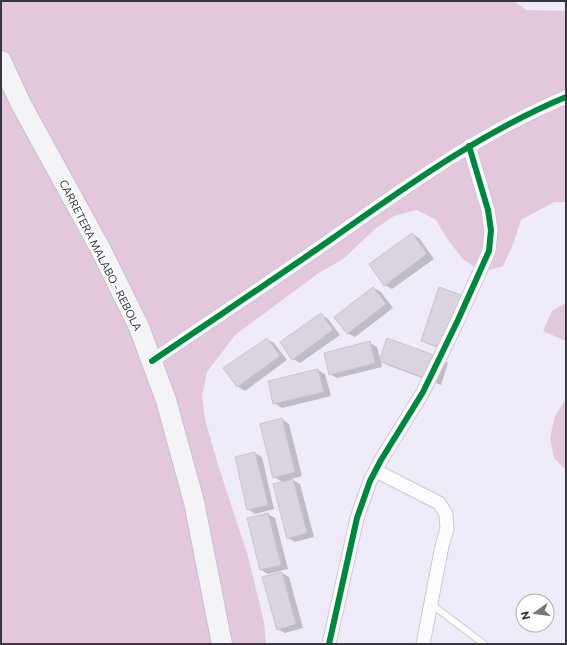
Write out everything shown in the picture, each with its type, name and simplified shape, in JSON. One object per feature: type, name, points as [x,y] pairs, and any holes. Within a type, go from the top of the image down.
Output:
[{"type":"main road","name":"CARRETERA MALABO - REBOLA","points":[[1,61],[21,104],[100,248],[139,327],[152,361],[166,400],[194,502],[222,644]]},
{"type":"street","points":[[152,361],[469,146],[566,97]]},
{"type":"street","points":[[330,644],[357,518],[376,471],[381,460],[423,392],[489,251],[491,230],[488,210],[469,146]]},
{"type":"street","points":[[376,471],[439,503],[446,514],[447,529],[442,546],[423,644]]},
{"type":"lane","points":[[431,604],[484,644]]},
{"type":"shaded area","points":[[1,1],[514,1],[526,10],[566,11],[566,202],[554,202],[521,220],[513,244],[503,266],[482,272],[463,259],[448,240],[436,220],[417,210],[394,216],[375,229],[342,260],[320,272],[235,335],[207,372],[202,396],[205,419],[218,465],[247,553],[264,622],[266,644],[1,644]]},
{"type":"shaded area","points":[[566,303],[566,341],[543,331],[552,311]]},
{"type":"shaded area","points":[[566,399],[566,470],[554,458],[550,438],[555,416]]},
{"type":"building","points":[[412,233],[427,254],[384,286],[369,264]]},
{"type":"building","points":[[373,287],[386,304],[347,334],[334,317]]},
{"type":"building","points":[[439,287],[461,295],[444,349],[421,341]]},
{"type":"building","points":[[321,313],[333,330],[292,360],[280,342]]},
{"type":"building","points":[[267,338],[280,356],[237,387],[223,368]]},
{"type":"building","points":[[387,338],[442,358],[433,381],[379,361]]},
{"type":"building","points":[[370,341],[375,363],[329,375],[324,353]]},
{"type":"building","points":[[318,369],[324,392],[273,404],[268,381]]},
{"type":"building","points":[[282,418],[295,472],[273,478],[260,424]]},
{"type":"building","points":[[255,452],[268,505],[247,510],[235,457]]},
{"type":"building","points":[[293,479],[307,533],[287,539],[273,484]]},
{"type":"building","points":[[268,513],[281,565],[260,570],[247,518]]},
{"type":"building","points":[[282,572],[296,624],[277,630],[262,577]]},
{"type":"cycle path","points":[[152,361],[446,161],[505,126],[566,97]]},
{"type":"cycle path","points":[[329,644],[357,518],[370,481],[381,460],[423,392],[489,251],[491,230],[488,210],[469,146]]}]
